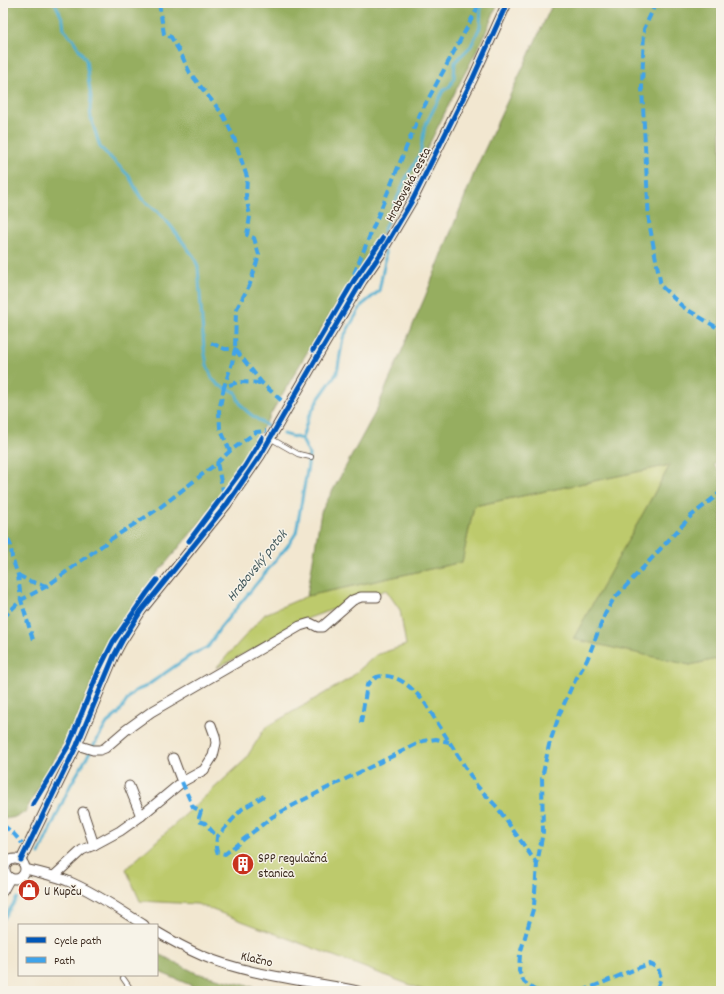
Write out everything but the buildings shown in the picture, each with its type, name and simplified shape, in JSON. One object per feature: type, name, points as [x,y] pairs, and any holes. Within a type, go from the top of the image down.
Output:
[{"type":"street","name":"Hrabovská cesta","points":[[20,860],[77,745],[114,656],[125,636],[141,611],[235,494],[270,438],[362,281],[390,239],[428,172],[507,3]]},
{"type":"street","points":[[77,745],[90,749],[100,750],[105,748],[126,730],[151,712],[300,626],[310,623],[318,627],[322,627],[353,600],[360,597],[377,597]]},
{"type":"street","points":[[54,876],[82,850],[120,831],[141,816],[182,782],[204,770],[213,756],[216,743],[211,726]]},
{"type":"street","points":[[173,758],[182,782]]},
{"type":"street","points":[[129,786],[141,816]]},
{"type":"street","points":[[84,812],[94,845]]},
{"type":"street","points":[[26,869],[25,873],[20,878],[13,879],[10,878],[4,869],[5,865],[10,860],[20,860],[26,869],[54,876],[85,889],[142,924]]},
{"type":"street","points":[[3,891],[10,878]]},
{"type":"street","name":"Klačno","points":[[158,933],[204,956],[227,964],[254,971],[358,991]]},
{"type":"lane","points":[[270,438],[298,454],[312,458]]},
{"type":"lane","points":[[123,978],[132,991]]},
{"type":"green space","points":[[3,3],[498,3],[483,39],[393,216],[319,332],[242,463],[202,520],[149,583],[123,619],[107,646],[77,719],[25,812],[17,817],[3,819]]},
{"type":"green space","points":[[553,3],[721,3],[721,456],[714,465],[721,473],[721,658],[690,665],[573,639],[670,465],[474,506],[462,562],[307,596],[321,512],[376,411],[425,297],[477,166]]},
{"type":"green space","points":[[670,465],[574,638],[690,665],[721,658],[721,991],[426,991],[197,904],[140,901],[126,869],[245,760],[265,728],[349,679],[376,655],[406,645],[400,610],[386,590],[309,618],[268,642],[216,668],[265,614],[307,596],[462,562],[474,506]]},
{"type":"green space","points":[[158,954],[196,973],[269,991],[194,991],[195,987],[158,971]]},
{"type":"waterway","points":[[55,3],[63,20],[64,30],[72,38],[86,60],[91,98],[91,118],[100,147],[129,176],[141,198],[157,211],[170,225],[194,257],[198,267],[204,348],[207,365],[212,378],[218,385],[236,392],[240,404],[252,416],[267,426]]},
{"type":"waterway","name":"Hrabovský potok","points":[[385,242],[384,229],[405,180],[420,154],[425,126],[443,91],[450,86],[454,78],[455,62],[471,46],[480,27],[481,5],[483,3]]},
{"type":"waterway","name":"Hrabovský potok","points":[[39,854],[70,786],[107,723],[118,714],[135,691],[145,687],[191,655],[208,647],[220,628],[289,544],[296,533],[308,465],[309,454],[302,439],[308,418],[319,398],[337,373],[343,338],[362,305],[379,291],[385,261],[385,251]]},
{"type":"waterway","points":[[283,434],[302,439]]},
{"type":"waterway","name":"Hrabovský potok","points":[[3,920],[17,898]]},
{"type":"marked path","points":[[159,3],[164,34],[171,37],[190,73],[224,116],[234,138],[247,177],[246,197],[250,216],[247,235],[254,238],[259,255],[250,284],[236,310],[235,349],[262,383],[283,402]]},
{"type":"marked path","points":[[354,274],[420,114],[476,11],[478,3]]},
{"type":"marked path","points":[[656,3],[644,29],[642,87],[649,222],[661,286],[683,307],[721,330]]},
{"type":"marked path","points":[[211,343],[225,349],[235,349],[224,387]]},
{"type":"marked path","points":[[230,451],[220,428],[219,411],[224,387],[238,382],[262,383]]},
{"type":"marked path","points":[[3,618],[21,600],[47,586],[111,539],[158,509],[256,432],[266,431]]},
{"type":"marked path","points":[[217,463],[224,495]]},
{"type":"marked path","points":[[537,991],[524,982],[519,971],[520,954],[534,906],[537,864],[543,832],[542,778],[549,745],[560,713],[572,686],[587,660],[605,614],[613,600],[691,516],[721,492]]},
{"type":"marked path","points":[[3,528],[11,546],[12,558],[18,575],[21,600],[34,643]]},
{"type":"marked path","points":[[18,575],[29,581],[47,586]]},
{"type":"marked path","points":[[361,723],[367,685],[375,678],[384,676],[391,677],[398,679],[410,687],[425,703],[477,786],[497,807],[537,864]]},
{"type":"marked path","points":[[264,796],[242,809],[217,837],[217,852],[225,854],[272,817],[301,801],[423,741],[436,739],[449,742]]},
{"type":"marked path","points":[[182,782],[193,807],[201,811],[198,821],[205,823],[217,837]]},
{"type":"marked path","points":[[3,825],[22,843]]},
{"type":"marked path","points":[[581,991],[650,964],[658,968],[661,978],[656,991]]},
{"type":"cycle path","points":[[21,860],[77,745],[114,656],[122,641],[141,611],[227,504],[260,456],[362,281],[380,255],[413,199],[473,78],[507,3]]},
{"type":"cycle path","points":[[313,350],[353,282],[383,238]]},
{"type":"cycle path","points":[[189,541],[245,466],[262,438]]},
{"type":"cycle path","points":[[33,804],[69,745],[99,670],[113,642],[157,580]]},
{"type":"place","name":"SPP regulačná stanica","points":[[243,864]]},
{"type":"place","name":"U Kupču","points":[[29,890]]}]
